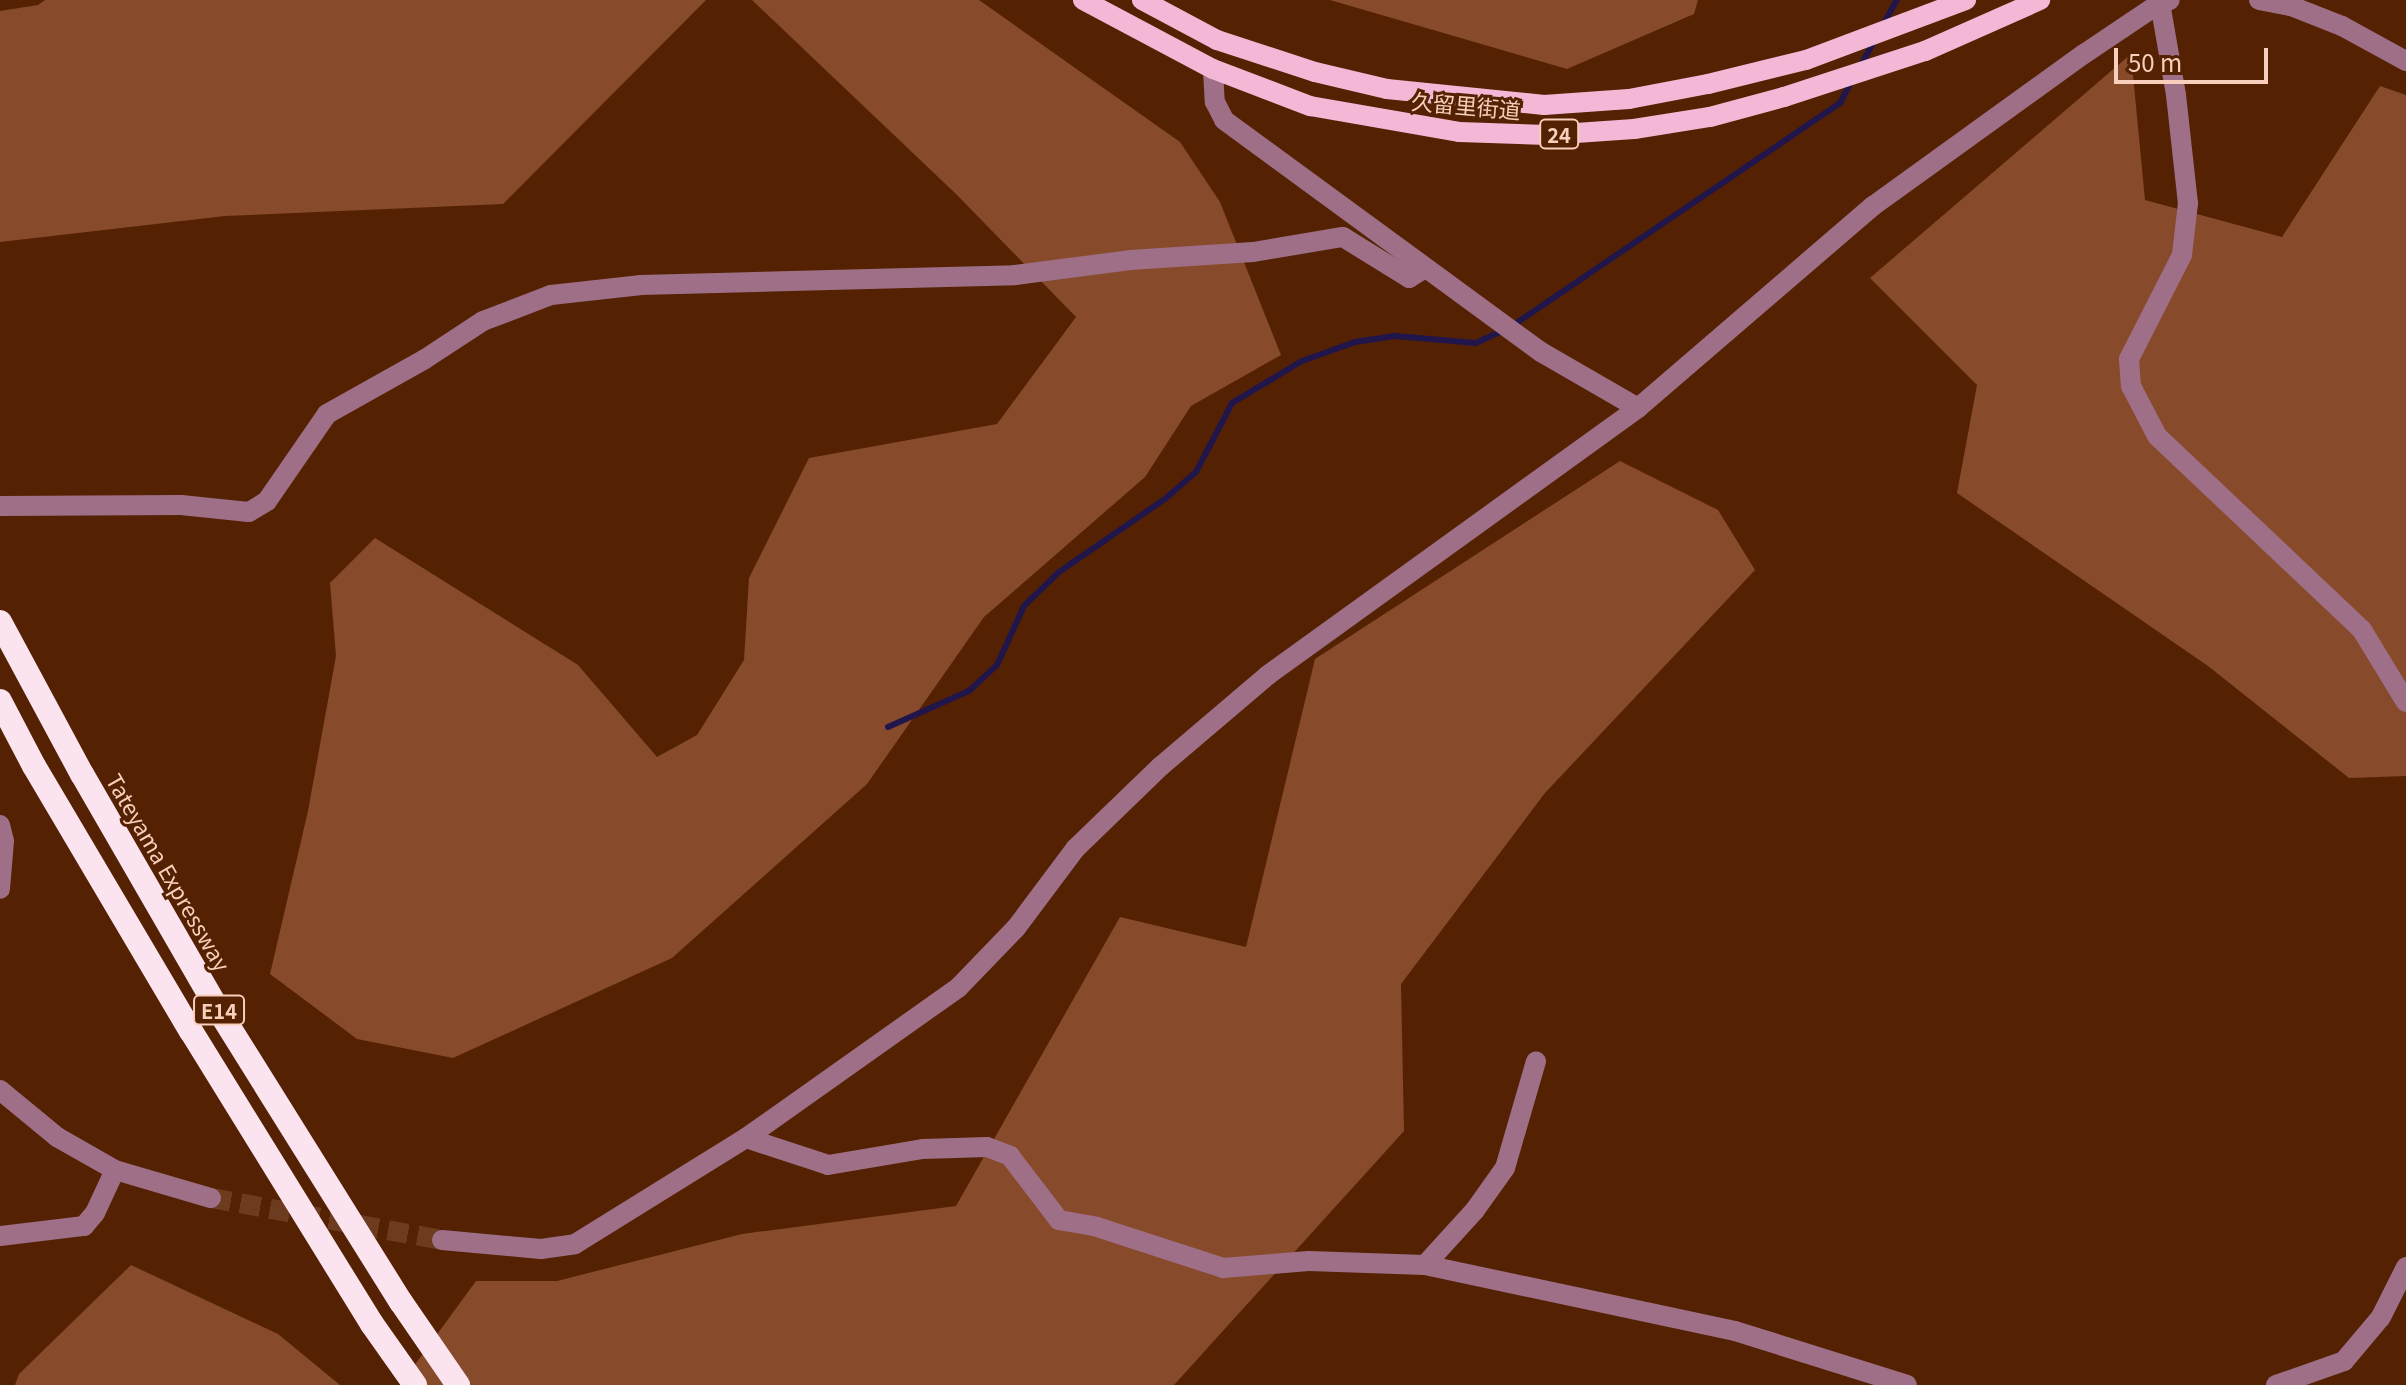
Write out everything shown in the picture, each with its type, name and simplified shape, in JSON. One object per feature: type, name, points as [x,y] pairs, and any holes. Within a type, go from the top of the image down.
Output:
[{"type":"highway","name":"Tateyama Expressway","points":[[0,622],[82,774],[219,1011],[401,1302],[458,1385]]},
{"type":"highway","name":"E14","points":[[0,701],[34,766],[191,1031],[372,1324],[415,1385]]},
{"type":"main road","name":"久留里街道","points":[[1083,0],[1213,69],[1310,106],[1459,132],[1547,135],[1634,129],[1710,117],[1784,97],[1925,51],[2040,0]]},
{"type":"main road","name":"久留里街道","points":[[1142,0],[1217,40],[1315,72],[1387,89],[1544,105],[1629,99],[1806,60],[1966,0]]},
{"type":"street","points":[[2259,0],[2291,6],[2342,26],[2406,61]]},
{"type":"street","points":[[442,1240],[541,1249],[575,1244],[746,1138],[958,988],[1016,928],[1075,849],[1161,766],[1268,675],[1638,408],[1873,206],[2165,1],[2188,203],[2182,255],[2129,359],[2131,386],[2157,436],[2362,630],[2406,702]]},
{"type":"street","points":[[1213,69],[1215,102],[1224,120],[1541,352],[1638,408]]},
{"type":"street","points":[[9,506],[181,505],[249,512],[267,501],[327,414],[425,359],[483,321],[551,295],[641,285],[1015,275],[1130,260],[1253,252],[1343,237],[1409,278],[1425,268]]},
{"type":"street","points":[[0,825],[4,841],[0,889]]},
{"type":"street","points":[[1425,1265],[1475,1210],[1505,1168],[1536,1061]]},
{"type":"street","points":[[0,1090],[57,1137],[115,1170],[211,1198]]},
{"type":"street","points":[[746,1138],[828,1165],[923,1149],[987,1147],[1010,1156],[1059,1220],[1097,1227],[1223,1268],[1309,1261],[1425,1265],[1735,1331],[1907,1385]]},
{"type":"street","points":[[0,1236],[84,1226],[95,1213],[115,1170]]},
{"type":"street","points":[[2276,1385],[2344,1361],[2381,1317],[2406,1267]]},
{"type":"shaded area","points":[[45,0],[706,0],[503,204],[225,216],[0,242],[0,11],[38,5]]},
{"type":"shaded area","points":[[752,0],[979,0],[1180,142],[1220,202],[1281,355],[1191,406],[1145,477],[984,617],[867,784],[672,958],[453,1058],[357,1039],[270,974],[308,811],[336,656],[330,583],[375,538],[578,665],[657,757],[697,735],[744,660],[749,578],[809,458],[997,424],[1076,317],[956,194]]},
{"type":"shaded area","points":[[1330,0],[1698,0],[1694,14],[1567,69]]},
{"type":"shaded area","points":[[2131,54],[2145,200],[2282,237],[2380,86],[2406,95],[2406,776],[2349,778],[2208,666],[1957,493],[1977,385],[1870,278]]},
{"type":"shaded area","points":[[1620,461],[1718,510],[1755,570],[1545,793],[1401,984],[1404,1131],[1174,1385],[400,1385],[476,1281],[557,1281],[742,1234],[956,1206],[1120,917],[1246,947],[1315,659]]},
{"type":"shaded area","points":[[131,1265],[278,1334],[340,1385],[15,1385],[19,1374]]},
{"type":"waterway","points":[[1884,23],[1897,0]]},
{"type":"waterway","points":[[1861,65],[1875,40]]},
{"type":"waterway","points":[[1512,326],[1840,103],[1851,82]]},
{"type":"waterway","points":[[888,727],[969,691],[997,665],[1024,606],[1059,572],[1165,499],[1196,472],[1232,403],[1302,361],[1355,342],[1395,336],[1476,343],[1502,331]]},
{"type":"tunnel","points":[[211,1198],[442,1240]]}]
